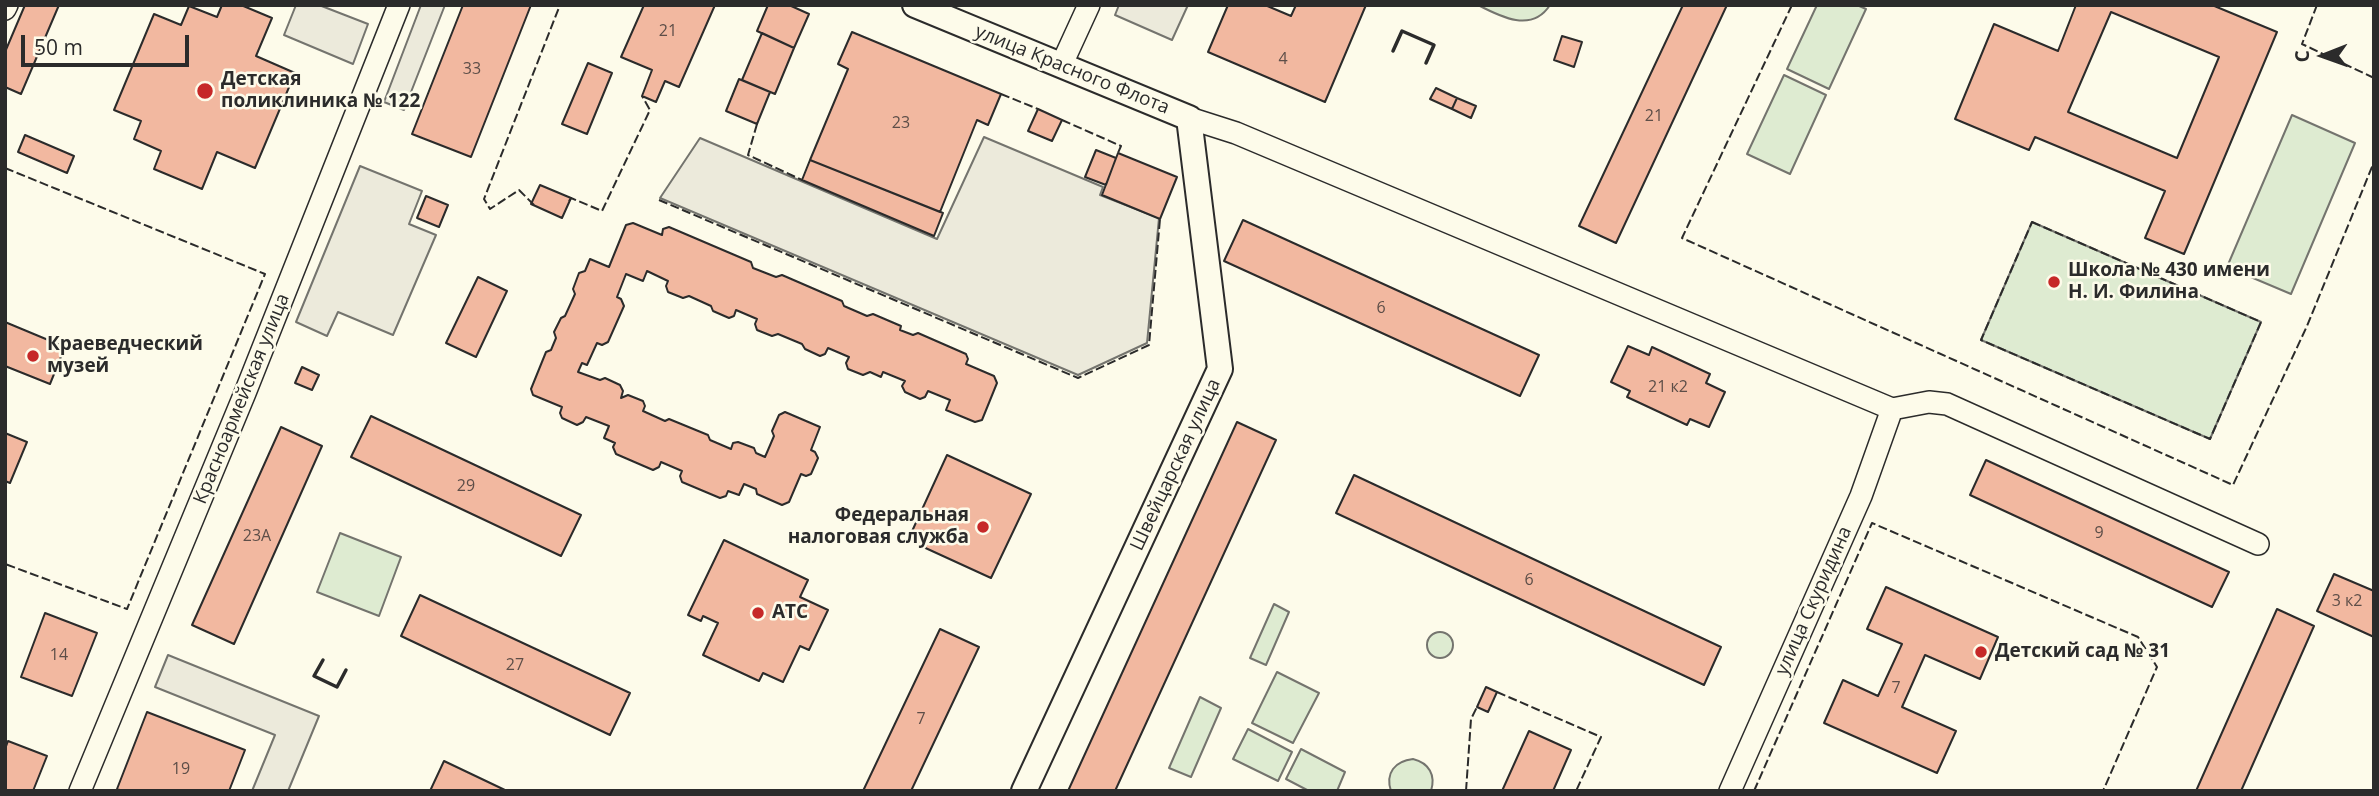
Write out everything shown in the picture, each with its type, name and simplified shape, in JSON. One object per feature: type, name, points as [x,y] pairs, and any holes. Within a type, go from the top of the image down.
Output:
[{"type":"street","name":"Красноармейская улица","points":[[80,791],[245,393],[400,5]]},
{"type":"street","name":"улица Красного Флота","points":[[915,5],[1189,118]]},
{"type":"street","points":[[1061,66],[1089,5]]},
{"type":"street","points":[[1189,118],[1236,133],[1892,409],[1929,402],[1947,404],[2258,544]]},
{"type":"street","name":"Швейцарская улица","points":[[1024,791],[1220,369],[1189,118]]},
{"type":"street","name":"улица Скуридина","points":[[1730,791],[1861,496],[1892,409]]},
{"type":"green space","points":[[1478,5],[1550,5],[1543,14],[1534,19],[1516,20]]},
{"type":"green space","points":[[1817,5],[1857,5],[1866,9],[1829,89],[1787,69]]},
{"type":"green space","points":[[1784,75],[1826,95],[1790,174],[1747,154]]},
{"type":"green space","points":[[2292,115],[2355,143],[2291,294],[2227,267]]},
{"type":"green space","points":[[2032,222],[2261,322],[2210,439],[1981,340]]},
{"type":"green space","points":[[340,533],[401,557],[379,616],[317,592]]},
{"type":"green space","points":[[1274,604],[1289,612],[1266,665],[1250,658]]},
{"type":"green space","points":[[1440,632],[1449,636],[1453,645],[1449,654],[1440,658],[1431,654],[1427,645],[1431,636]]},
{"type":"green space","points":[[1277,672],[1319,693],[1293,743],[1252,723]]},
{"type":"green space","points":[[1200,697],[1221,708],[1191,777],[1169,768]]},
{"type":"green space","points":[[1248,729],[1292,752],[1278,781],[1233,759]]},
{"type":"green space","points":[[1301,749],[1345,772],[1337,791],[1309,791],[1286,779]]},
{"type":"green space","points":[[1413,759],[1430,770],[1433,780],[1431,791],[1391,791],[1389,779],[1393,769],[1401,762]]},
{"type":"shaded area","points":[[296,5],[319,5],[368,24],[353,64],[284,35]]},
{"type":"shaded area","points":[[421,5],[445,5],[404,110],[384,102]]},
{"type":"shaded area","points":[[1119,5],[1188,5],[1172,40],[1115,15]]},
{"type":"shaded area","points":[[984,137],[1103,187],[1100,195],[1159,218],[1147,343],[1078,375],[660,198],[700,138],[937,239]]},
{"type":"shaded area","points":[[360,166],[422,191],[409,224],[436,235],[393,335],[338,312],[327,336],[296,322]]},
{"type":"shaded area","points":[[168,655],[319,716],[288,791],[252,791],[275,735],[155,687]]},
{"type":"building","points":[[25,5],[59,5],[21,94],[5,87],[5,52]]},
{"type":"building","name":"Детская поликлиника № 122","points":[[222,5],[241,5],[272,18],[256,56],[295,73],[255,168],[217,152],[202,189],[154,169],[161,151],[134,139],[141,121],[114,110],[154,14],[181,25],[189,6],[217,17]]},
{"type":"building","points":[[463,5],[531,5],[471,157],[412,134]]},
{"type":"building","points":[[644,5],[715,5],[679,87],[665,81],[656,102],[642,96],[652,70],[621,57]]},
{"type":"building","points":[[768,5],[789,5],[809,14],[794,48],[757,31]]},
{"type":"building","points":[[1228,5],[1265,5],[1291,16],[1296,5],[1366,5],[1325,102],[1208,52]]},
{"type":"building","points":[[1683,5],[1727,5],[1616,243],[1579,226]]},
{"type":"building","points":[[2076,5],[2212,5],[2277,32],[2184,254],[2145,238],[2165,191],[2035,137],[2029,150],[1955,119],[1994,24],[2058,51]],"holes":[[[2111,12],[2219,57],[2177,158],[2068,112]]]},
{"type":"building","points":[[852,32],[1001,94],[988,125],[977,120],[940,212],[810,160],[848,69],[838,64]]},
{"type":"building","points":[[762,33],[794,48],[775,94],[742,80]]},
{"type":"building","points":[[1562,36],[1582,42],[1574,67],[1554,60]]},
{"type":"building","points":[[588,63],[612,73],[587,134],[562,124]]},
{"type":"building","points":[[739,79],[770,92],[757,124],[726,111]]},
{"type":"building","points":[[1436,88],[1457,98],[1452,109],[1430,99]]},
{"type":"building","points":[[1457,98],[1476,106],[1471,118],[1452,109]]},
{"type":"building","points":[[1038,109],[1062,120],[1052,141],[1028,131]]},
{"type":"building","points":[[25,135],[74,156],[67,173],[18,152]]},
{"type":"building","points":[[1096,150],[1116,158],[1106,185],[1085,177]]},
{"type":"building","points":[[1118,153],[1177,177],[1160,219],[1102,195]]},
{"type":"building","points":[[810,160],[943,213],[934,236],[802,180]]},
{"type":"building","points":[[540,185],[571,198],[562,218],[531,204]]},
{"type":"building","points":[[426,196],[448,205],[439,227],[417,218]]},
{"type":"building","points":[[1243,220],[1539,355],[1520,396],[1224,261]]},
{"type":"building","points":[[633,223],[662,235],[663,229],[669,227],[751,262],[753,268],[776,277],[782,275],[842,301],[844,306],[867,316],[873,314],[901,326],[900,330],[913,335],[918,333],[966,354],[966,364],[994,376],[997,383],[982,420],[975,422],[946,410],[950,400],[928,391],[925,397],[920,399],[905,392],[902,386],[905,381],[883,372],[881,377],[870,372],[863,375],[848,369],[846,363],[849,357],[828,348],[825,354],[820,356],[805,349],[802,344],[778,334],[772,336],[757,330],[757,319],[736,310],[734,316],[729,318],[689,296],[683,298],[668,292],[668,281],[647,271],[643,281],[626,274],[617,297],[624,306],[608,342],[602,345],[597,343],[587,365],[582,363],[578,372],[600,380],[605,378],[620,385],[623,391],[621,398],[628,395],[643,401],[643,411],[665,421],[669,419],[708,435],[710,440],[731,449],[733,443],[738,442],[754,448],[756,453],[765,457],[779,415],[785,412],[820,427],[811,450],[818,458],[811,474],[801,474],[789,502],[782,505],[757,494],[756,489],[744,484],[739,495],[728,491],[726,496],[720,498],[682,482],[682,471],[661,462],[659,467],[653,470],[616,454],[613,447],[615,443],[604,438],[609,426],[586,417],[577,425],[562,418],[562,407],[533,395],[531,389],[546,352],[551,350],[556,338],[554,332],[575,294],[573,289],[579,273],[585,271],[590,259],[609,267],[626,225]]},
{"type":"building","points":[[478,277],[507,291],[476,357],[446,343]]},
{"type":"building","name":"Краеведческий музей","points":[[5,322],[65,347],[50,384],[5,366]]},
{"type":"building","points":[[1628,346],[1649,355],[1652,347],[1710,374],[1706,383],[1725,392],[1709,427],[1690,419],[1687,425],[1627,397],[1630,391],[1611,382]]},
{"type":"building","points":[[302,367],[319,375],[312,390],[295,383]]},
{"type":"building","points":[[371,416],[581,515],[561,556],[351,457]]},
{"type":"building","points":[[1237,422],[1276,440],[1115,791],[1068,791]]},
{"type":"building","points":[[281,427],[322,446],[234,644],[192,625]]},
{"type":"building","points":[[5,433],[27,442],[10,483],[5,481]]},
{"type":"building","points":[[947,455],[1031,494],[991,578],[908,540]]},
{"type":"building","points":[[1986,460],[2229,572],[2212,607],[1970,495]]},
{"type":"building","points":[[1354,475],[1721,647],[1704,685],[1336,513]]},
{"type":"building","name":"АТС","points":[[724,540],[808,580],[800,597],[828,610],[809,650],[800,646],[783,682],[763,673],[759,681],[703,655],[718,623],[703,616],[701,621],[688,615]]},
{"type":"building","points":[[2334,574],[2374,591],[2374,637],[2317,611]]},
{"type":"building","points":[[1886,587],[1998,637],[1980,679],[1925,655],[1902,707],[1956,731],[1937,773],[1824,723],[1843,680],[1878,696],[1902,644],[1867,629]]},
{"type":"building","points":[[420,595],[630,693],[610,735],[401,636]]},
{"type":"building","points":[[2277,609],[2314,626],[2241,791],[2196,791]]},
{"type":"building","points":[[45,613],[97,633],[72,696],[21,677]]},
{"type":"building","points":[[940,629],[979,647],[911,791],[863,791]]},
{"type":"building","points":[[1486,687],[1497,692],[1488,712],[1477,707]]},
{"type":"building","points":[[147,712],[245,750],[229,791],[117,789]]},
{"type":"building","points":[[1529,731],[1571,750],[1553,791],[1502,791]]},
{"type":"building","points":[[8,741],[47,756],[33,791],[5,791],[5,749]]},
{"type":"building","points":[[444,761],[507,791],[430,791]]},
{"type":"fence","points":[[534,205],[519,190],[490,209],[484,199],[560,5]]},
{"type":"fence","points":[[1792,5],[1682,238],[2233,485],[2307,326],[2374,162]]},
{"type":"fence","points":[[2317,5],[2302,44],[2374,78]]},
{"type":"fence","points":[[1001,94],[1038,109]]},
{"type":"fence","points":[[569,201],[571,198],[602,211],[650,110],[642,96]]},
{"type":"fence","points":[[1062,120],[1121,146],[1118,153]]},
{"type":"fence","points":[[757,124],[748,155],[802,180]]},
{"type":"fence","points":[[5,168],[265,274],[127,609],[5,564]]},
{"type":"fence","points":[[659,200],[1078,378],[1149,345],[1160,219]]},
{"type":"fence","points":[[2032,222],[2261,322],[2210,439],[1981,340],[2032,222]]},
{"type":"fence","points":[[1754,791],[1872,523],[2138,637],[2157,667],[2103,791]]},
{"type":"fence","points":[[1497,692],[1601,737],[1576,791]]},
{"type":"fence","points":[[1466,791],[1471,719],[1477,707]]},
{"type":"wall","points":[[1393,51],[1402,31],[1434,45],[1426,63]]},
{"type":"wall","points":[[323,660],[314,676],[337,687],[346,670]]},
{"type":"place","name":"Детская поликлиника № 122","points":[[205,91]]},
{"type":"place","name":"Школа № 430 имени Н. И. Филина","points":[[2054,282]]},
{"type":"place","name":"Краеведческий музей","points":[[33,356]]},
{"type":"place","name":"Федеральная налоговая служба","points":[[983,527]]},
{"type":"place","name":"АТС","points":[[758,613]]},
{"type":"place","name":"Детский сад № 31","points":[[1981,652]]}]
